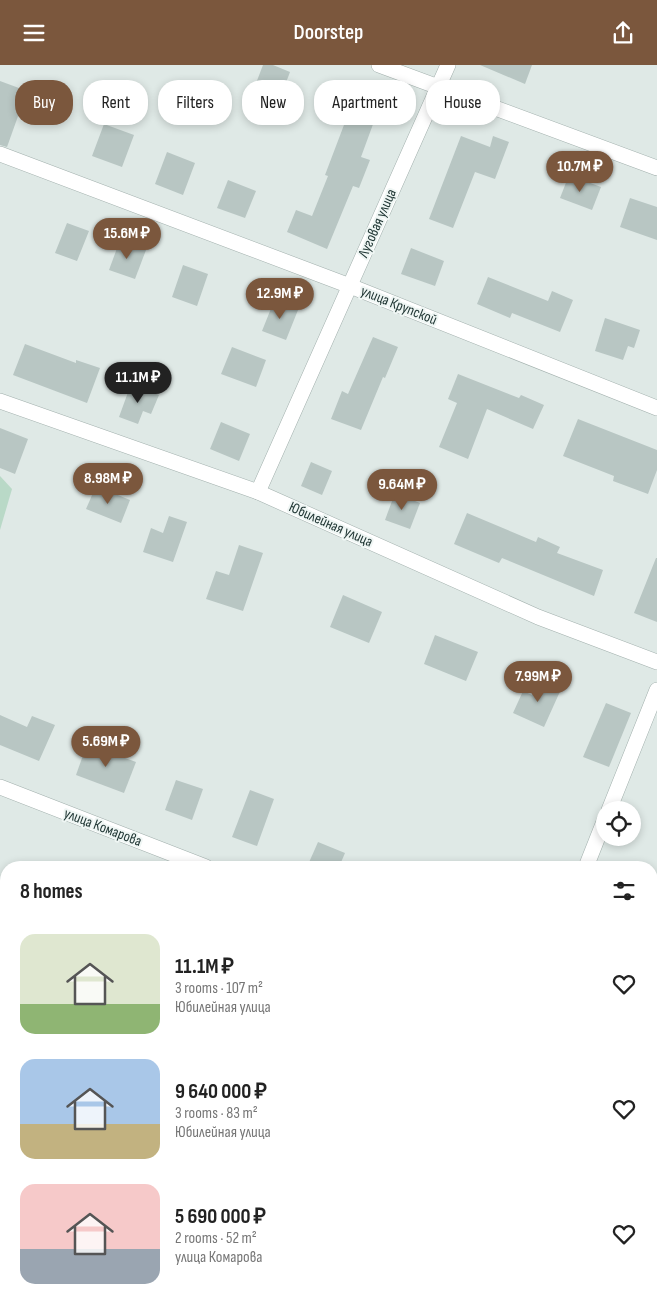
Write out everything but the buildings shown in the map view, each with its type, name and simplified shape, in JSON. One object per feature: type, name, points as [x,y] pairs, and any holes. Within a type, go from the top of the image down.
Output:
[{"type":"street","points":[[379,65],[426,83]]},
{"type":"street","name":"Луговая улица","points":[[441,80],[448,65]]},
{"type":"street","points":[[500,110],[657,168]]},
{"type":"street","name":"Луговая улица","points":[[258,491],[426,114]]},
{"type":"street","name":"улица Крупской","points":[[0,154],[350,285],[657,408]]},
{"type":"street","name":"Юбилейная улица","points":[[0,401],[258,491],[538,617],[657,662]]},
{"type":"street","points":[[613,801],[657,690]]},
{"type":"street","name":"улица Комарова","points":[[0,787],[191,861]]},
{"type":"street","points":[[588,861],[596,842]]},
{"type":"green space","points":[[0,476],[12,489],[0,530]]}]
